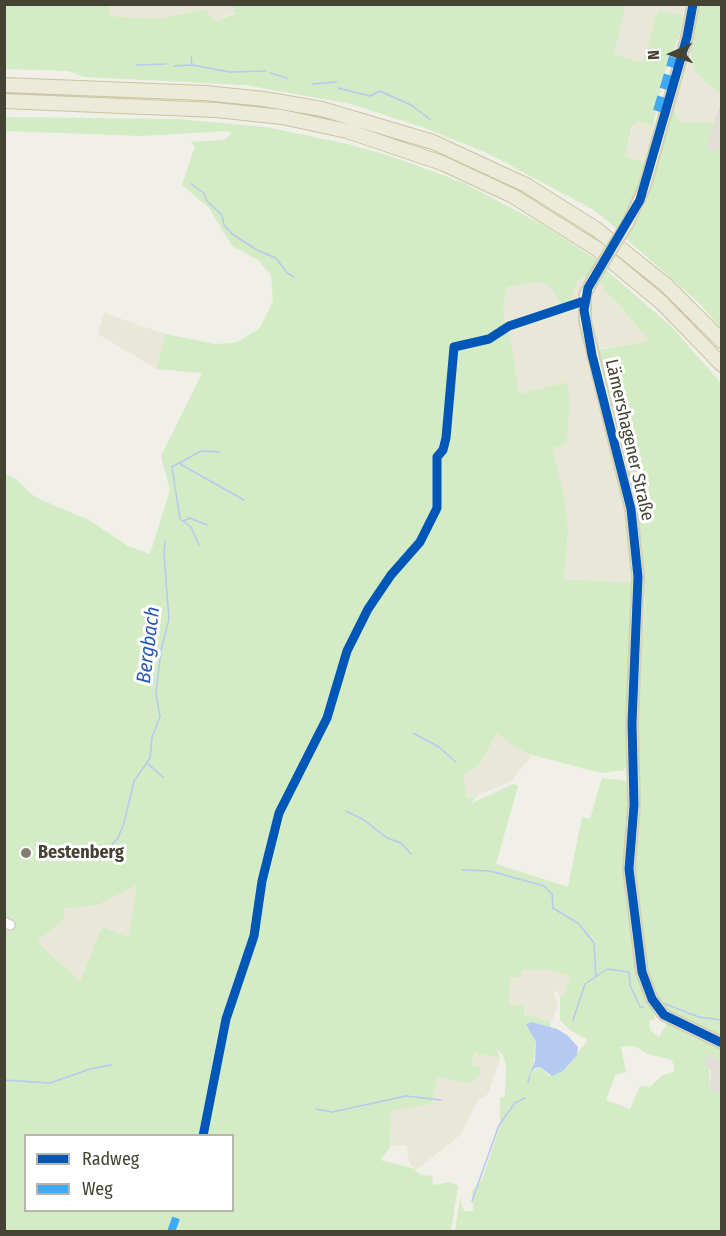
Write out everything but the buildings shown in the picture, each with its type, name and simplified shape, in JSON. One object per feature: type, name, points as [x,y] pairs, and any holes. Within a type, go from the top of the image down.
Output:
[{"type":"highway","points":[[4,85],[205,93],[264,99],[322,109],[433,142],[526,185],[596,229],[666,285],[722,341]]},
{"type":"highway","points":[[4,101],[192,108],[271,116],[347,131],[442,162],[513,196],[597,249],[668,308],[722,365]]},
{"type":"main road","name":"Lämershagener Straße","points":[[693,4],[687,37],[640,200],[585,295],[585,321],[631,509],[638,577],[632,723],[634,805],[629,869],[642,972],[648,991],[664,1015],[722,1043]]},
{"type":"shaded area","points":[[109,4],[232,5],[236,12],[215,21],[205,9],[159,19],[108,16]]},
{"type":"shaded area","points":[[626,5],[684,5],[683,15],[658,10],[643,63],[614,54]]},
{"type":"shaded area","points":[[690,52],[696,73],[721,95],[714,123],[680,122],[673,109]]},
{"type":"shaded area","points":[[721,100],[721,153],[706,148]]},
{"type":"shaded area","points":[[638,121],[653,126],[654,139],[646,164],[625,156],[633,126]]},
{"type":"shaded area","points":[[590,274],[606,288],[603,291],[617,302],[649,341],[598,349],[621,445],[610,451],[627,523],[631,583],[564,579],[568,530],[565,501],[551,447],[567,444],[570,400],[567,382],[519,394],[509,330],[503,310],[507,287],[542,282],[552,290]]},
{"type":"shaded area","points":[[104,313],[165,334],[157,369],[98,334]]},
{"type":"shaded area","points":[[497,733],[510,744],[532,755],[511,781],[467,800],[463,776],[480,764]]},
{"type":"shaded area","points":[[138,884],[129,938],[80,982],[37,941],[64,909],[98,905]]},
{"type":"shaded area","points":[[522,970],[550,970],[572,976],[565,995],[560,996],[555,990],[558,1006],[551,1022],[531,1016],[524,1017],[509,1005],[509,977]]},
{"type":"shaded area","points":[[476,1052],[500,1059],[488,1094],[479,1099],[460,1135],[415,1171],[409,1162],[407,1146],[391,1146],[391,1111],[432,1104],[437,1077],[472,1066]]},
{"type":"shaded area","points":[[708,1054],[721,1062],[721,1096],[710,1088],[711,1071],[703,1063]]},
{"type":"green space","points":[[232,4],[626,5],[614,54],[643,63],[658,10],[683,15],[680,34],[663,78],[653,126],[638,121],[632,126],[625,156],[646,164],[634,199],[618,230],[594,210],[487,153],[422,127],[351,104],[245,85],[84,77],[68,71],[5,69],[5,5],[109,5],[109,16],[159,19],[205,9],[215,21],[235,14]]},
{"type":"green space","points":[[698,5],[721,5],[721,95],[696,73],[690,52]]},
{"type":"green space","points":[[673,109],[680,122],[714,123],[706,148],[721,153],[721,328],[698,302],[624,237],[643,208]]},
{"type":"green space","points":[[5,117],[178,119],[265,127],[348,144],[399,159],[464,183],[545,226],[598,261],[590,274],[577,281],[571,301],[562,305],[552,290],[542,282],[507,287],[503,310],[506,325],[489,336],[491,340],[509,330],[519,394],[567,382],[570,400],[567,444],[552,448],[565,501],[568,530],[564,579],[635,583],[629,764],[624,770],[602,773],[532,755],[510,744],[497,733],[480,764],[463,776],[467,799],[477,796],[470,804],[513,784],[518,786],[496,864],[568,887],[582,817],[590,819],[602,778],[627,781],[628,813],[624,869],[640,984],[655,1012],[654,1020],[649,1020],[650,1030],[659,1037],[667,1023],[721,1049],[721,1062],[708,1054],[710,1088],[721,1096],[721,1231],[455,1231],[460,1198],[464,1211],[473,1211],[472,1191],[482,1180],[500,1126],[500,1098],[505,1096],[506,1066],[503,1055],[497,1049],[500,1059],[476,1052],[474,1054],[472,1066],[481,1067],[480,1075],[471,1083],[437,1077],[432,1104],[391,1111],[390,1147],[380,1160],[412,1168],[421,1175],[432,1176],[433,1185],[450,1182],[458,1186],[451,1231],[5,1231],[5,474],[16,479],[35,497],[89,520],[128,546],[150,554],[170,490],[161,456],[202,373],[157,369],[165,334],[215,344],[235,343],[260,328],[273,301],[271,275],[258,260],[232,246],[209,208],[182,185],[195,146],[190,142],[224,140],[232,133],[227,131],[141,136],[5,131]],"holes":[[[137,885],[129,937],[102,927],[80,982],[37,941],[65,918],[64,909],[98,905]],[[522,970],[550,970],[571,976],[565,995],[560,996],[560,1020],[570,1030],[588,1040],[563,1071],[549,1076],[540,1067],[532,1072],[536,1042],[531,1033],[532,1022],[550,1027],[551,1022],[530,1015],[524,1016],[524,1005],[509,1005],[510,977],[521,977]],[[635,1046],[648,1054],[672,1060],[675,1071],[661,1076],[650,1087],[640,1086],[630,1109],[606,1100],[615,1075],[626,1072],[621,1047]]]},
{"type":"green space","points":[[606,270],[672,327],[721,383],[721,1039],[666,1011],[656,998],[647,970],[634,871],[637,730],[645,602],[643,566],[634,496],[598,350],[649,341],[617,302],[603,291],[606,288],[598,282]]},
{"type":"water","points":[[532,1022],[557,1029],[567,1035],[578,1047],[577,1055],[563,1071],[552,1076],[540,1067],[535,1068],[530,1074],[535,1061],[536,1042],[526,1024]]},
{"type":"waterway","points":[[191,57],[192,65]]},
{"type":"waterway","points":[[137,65],[166,64]]},
{"type":"waterway","points":[[174,66],[192,65],[230,72],[266,71]]},
{"type":"waterway","points":[[270,73],[287,78]]},
{"type":"waterway","points":[[313,84],[336,82]]},
{"type":"waterway","points":[[338,88],[370,96],[380,91],[411,105],[431,120]]},
{"type":"waterway","points":[[191,184],[204,193],[207,201],[222,215],[224,225],[232,234],[257,250],[276,258],[287,273],[294,277]]},
{"type":"waterway","name":"Bergbach","points":[[199,545],[191,527],[180,519],[172,467],[201,451],[220,452]]},
{"type":"waterway","points":[[180,464],[244,500]]},
{"type":"waterway","points":[[183,521],[190,518],[207,525]]},
{"type":"waterway","name":"Bergbach","points":[[102,856],[118,838],[134,781],[150,758],[152,737],[160,717],[156,693],[161,650],[169,619],[165,541]]},
{"type":"waterway","points":[[413,733],[439,747],[456,762]]},
{"type":"waterway","name":"Bergbach","points":[[147,763],[163,777]]},
{"type":"waterway","points":[[346,811],[364,820],[387,838],[401,843],[411,854]]},
{"type":"waterway","points":[[462,870],[490,871],[544,886],[552,894],[553,908],[579,924],[594,943],[596,977]]},
{"type":"waterway","points":[[573,1020],[585,984],[607,969],[629,972],[630,985],[640,1007],[643,1007]]},
{"type":"waterway","points":[[660,1002],[699,1017],[722,1020]]},
{"type":"waterway","points":[[4,1080],[50,1083],[90,1069],[111,1065]]},
{"type":"waterway","points":[[528,1082],[530,1075]]},
{"type":"waterway","points":[[316,1109],[332,1112],[406,1096],[441,1100]]},
{"type":"waterway","points":[[472,1201],[499,1125],[515,1103],[525,1098]]},
{"type":"marked path","points":[[657,111],[673,57]]},
{"type":"marked path","points":[[171,1232],[178,1212]]},
{"type":"cycle path","points":[[693,4],[687,37],[640,200],[588,288],[584,310],[592,355],[631,509],[638,577],[632,723],[634,805],[629,869],[642,972],[652,999],[664,1015],[722,1043]]},
{"type":"cycle path","points":[[203,1134],[226,1019],[254,936],[262,881],[279,813],[327,718],[347,651],[368,609],[391,575],[420,542],[437,508],[437,457],[443,450],[446,438],[454,347],[489,339],[509,326],[584,301]]},
{"type":"place","name":"Bestenberg","points":[[26,853]]}]
